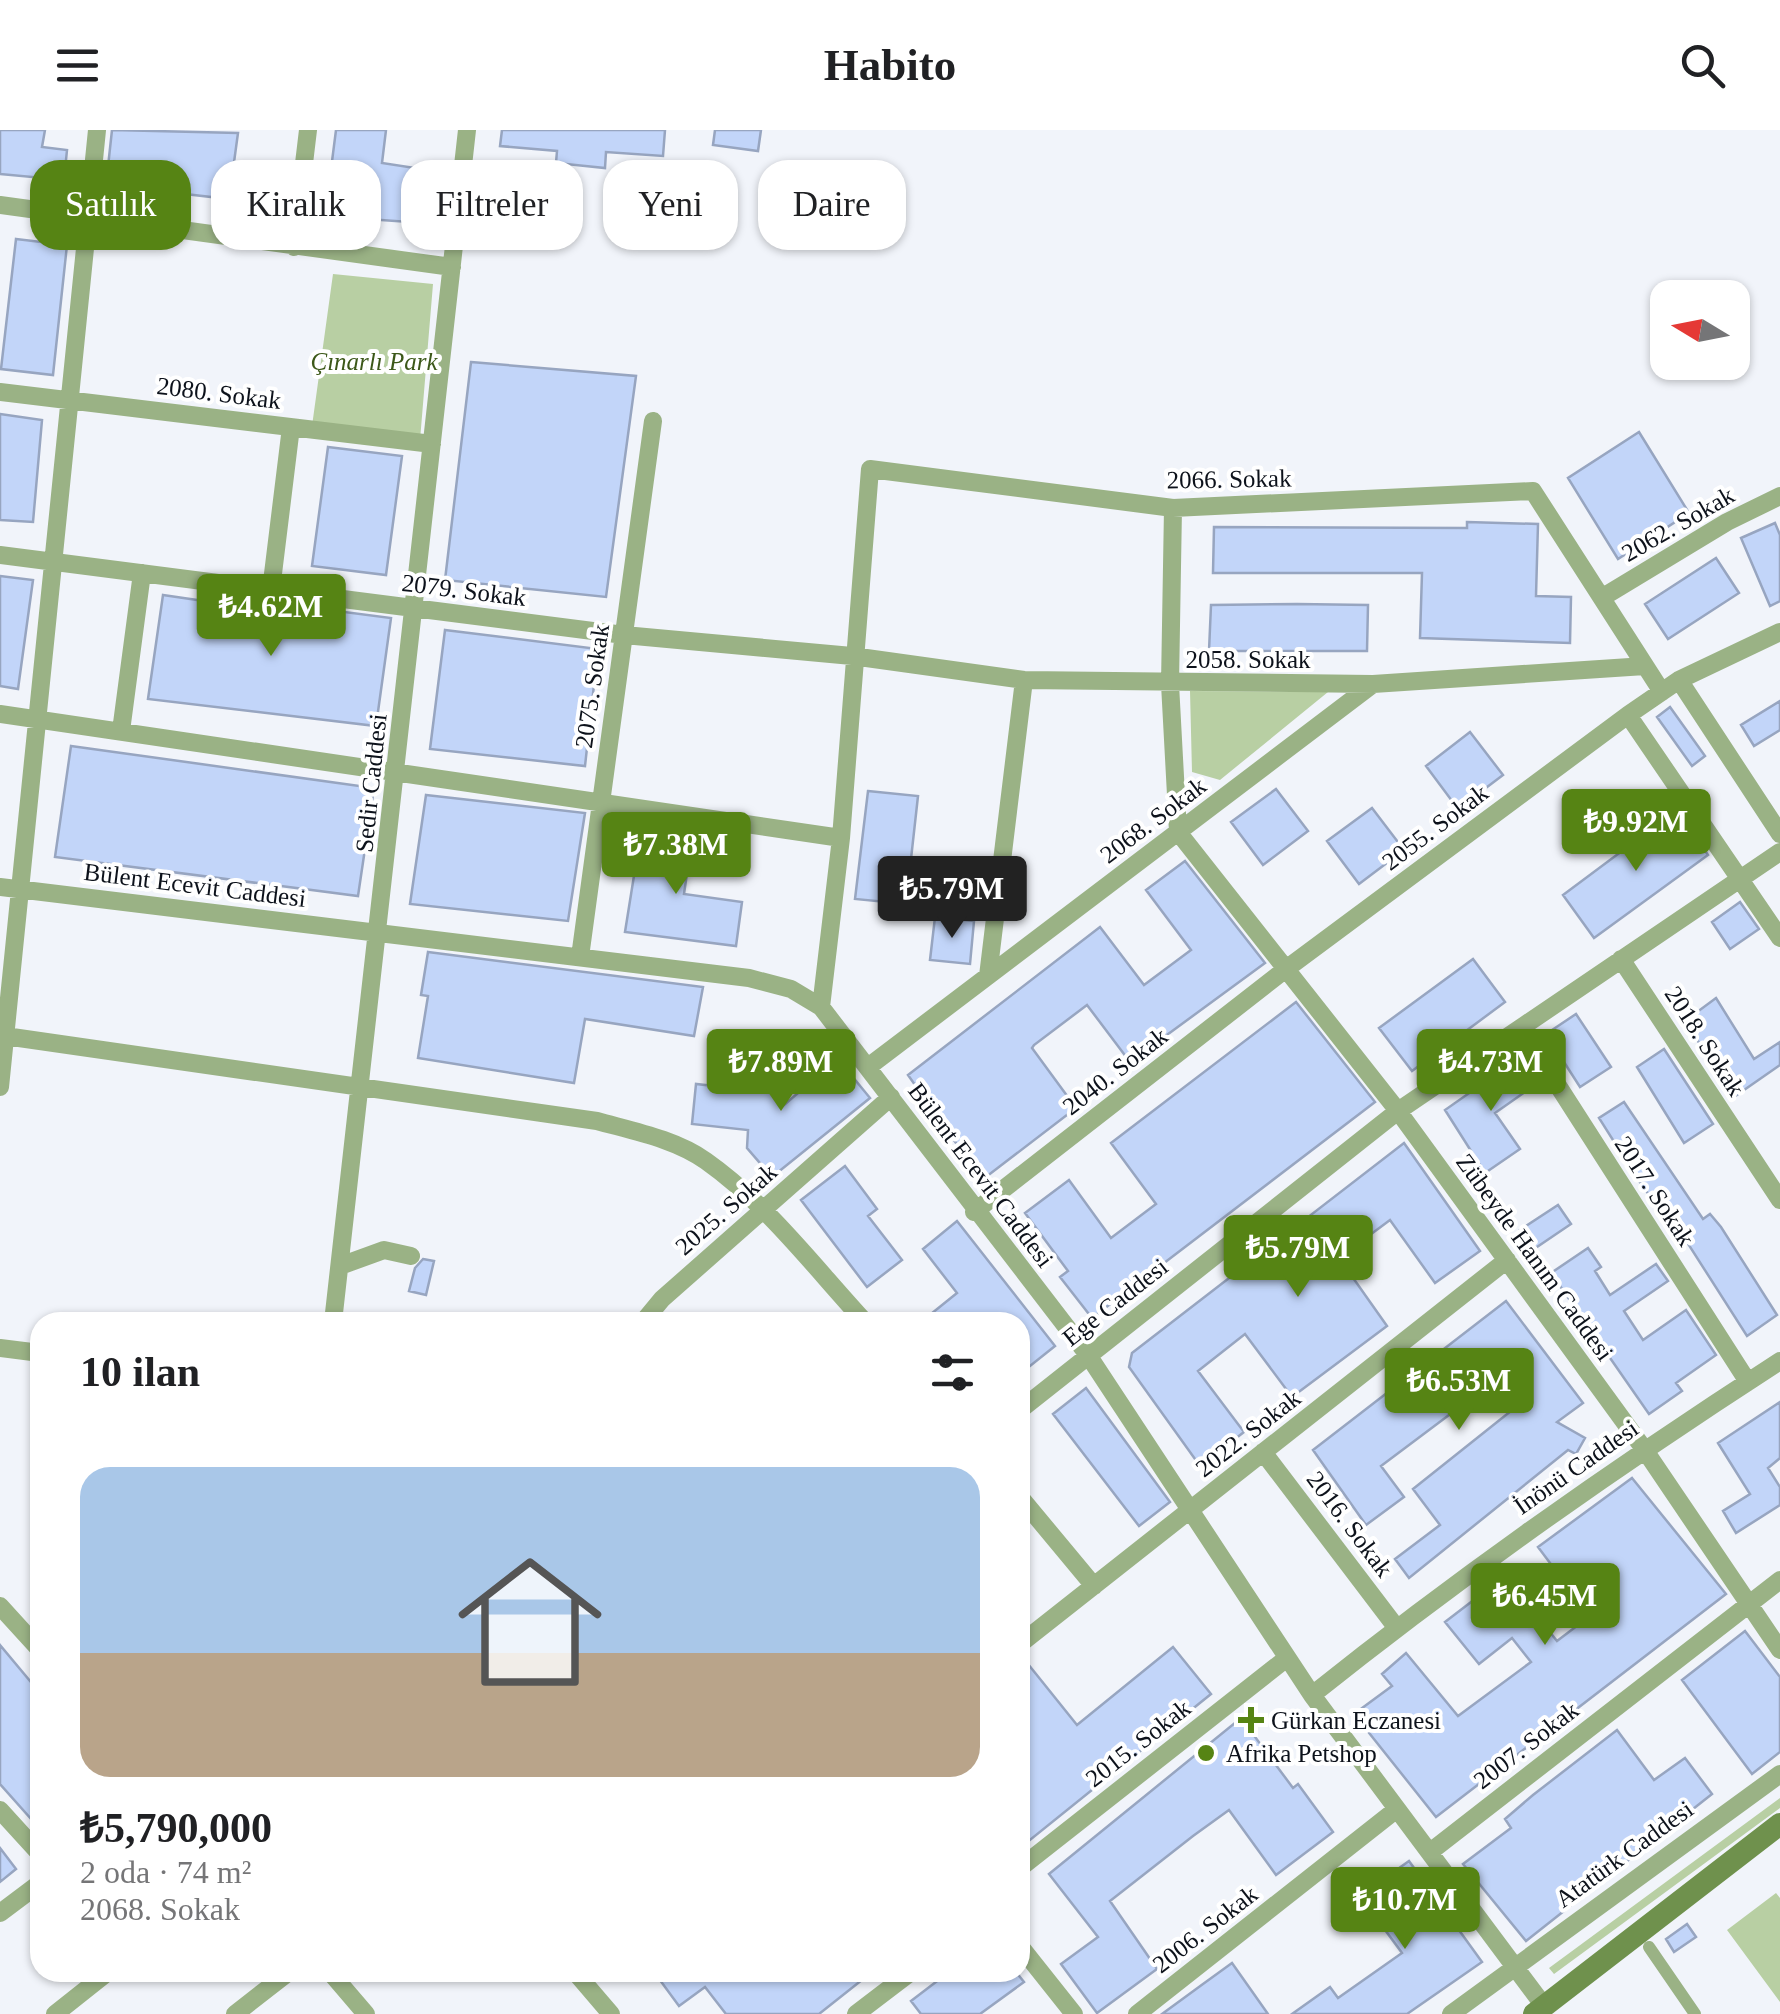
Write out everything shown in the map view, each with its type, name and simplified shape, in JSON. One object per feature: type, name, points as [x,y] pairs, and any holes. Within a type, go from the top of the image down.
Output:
[{"type":"main road","points":[[1539,2010],[1780,1824]]},
{"type":"street","points":[[94,160],[97,130]]},
{"type":"street","points":[[304,160],[308,130]]},
{"type":"street","name":"Sedir Caddesi","points":[[334,1312],[398,772],[467,130]]},
{"type":"street","points":[[0,205],[30,209]]},
{"type":"street","points":[[0,1086],[85,250]]},
{"type":"street","points":[[326,250],[452,266]]},
{"type":"street","name":"2080. Sokak","points":[[0,392],[432,444]]},
{"type":"street","name":"2075. Sokak","points":[[580,957],[653,421]]},
{"type":"street","points":[[272,590],[291,427]]},
{"type":"street","name":"2066. Sokak","points":[[852,656],[870,468],[1173,508],[1533,491],[1603,597]]},
{"type":"street","name":"2062. Sokak","points":[[1603,597],[1726,522],[1780,496]]},
{"type":"street","points":[[1173,508],[1170,684],[1178,832]]},
{"type":"street","name":"2079. Sokak","points":[[0,555],[624,636],[852,656]]},
{"type":"street","points":[[121,731],[142,573]]},
{"type":"street","points":[[1603,597],[1662,692]]},
{"type":"street","name":"2055. Sokak","points":[[1286,968],[1678,680],[1780,632]]},
{"type":"street","points":[[821,1007],[842,838],[852,656]]},
{"type":"street","name":"2058. Sokak","points":[[852,656],[1024,680],[1170,684],[1374,684],[1645,666]]},
{"type":"street","points":[[988,976],[1024,680]]},
{"type":"street","points":[[1678,680],[1780,834]]},
{"type":"street","name":"2068. Sokak","points":[[868,1068],[1374,684]]},
{"type":"street","points":[[0,714],[842,838]]},
{"type":"street","points":[[1628,715],[1780,938]]},
{"type":"street","name":"Zübeyde Hanım Caddesi","points":[[1178,832],[1398,1111],[1644,1449],[1780,1650]]},
{"type":"street","name":"Ege Caddesi","points":[[1030,1402],[1398,1111],[1780,852]]},
{"type":"street","name":"Bülent Ecevit Caddesi","points":[[0,887],[748,978],[791,990],[821,1007],[974,1212],[1088,1355],[1287,1658],[1515,1968],[1539,2010]]},
{"type":"street","name":"2018. Sokak","points":[[1621,959],[1780,1200]]},
{"type":"street","name":"2040. Sokak","points":[[974,1212],[1286,968]]},
{"type":"street","name":"2017. Sokak","points":[[1520,1028],[1748,1382]]},
{"type":"street","points":[[5,1036],[597,1121],[653,1136],[704,1159],[762,1210],[856,1312]]},
{"type":"street","name":"2025. Sokak","points":[[651,1312],[662,1298],[891,1098]]},
{"type":"street","points":[[340,1266],[384,1250],[411,1256]]},
{"type":"street","name":"2022. Sokak","points":[[1030,1636],[1506,1260]]},
{"type":"street","points":[[0,1348],[30,1352]]},
{"type":"street","name":"İnönü Caddesi","points":[[1312,1694],[1396,1627],[1644,1449],[1780,1362]]},
{"type":"street","name":"2016. Sokak","points":[[1264,1452],[1396,1627]]},
{"type":"street","points":[[1030,1509],[1094,1586]]},
{"type":"street","name":"2007. Sokak","points":[[1430,1852],[1747,1601],[1780,1580]]},
{"type":"street","points":[[0,1606],[30,1639]]},
{"type":"street","name":"2015. Sokak","points":[[1030,1860],[1287,1658]]},
{"type":"street","name":"Atatürk Caddesi","points":[[1452,2014],[1780,1774]]},
{"type":"street","name":"2006. Sokak","points":[[1137,2014],[1398,1809]]},
{"type":"street","points":[[0,1810],[30,1843]]},
{"type":"street","points":[[0,1914],[30,1890]]},
{"type":"street","points":[[1650,1947],[1695,2014]]},
{"type":"street","points":[[1030,1959],[1074,2014]]},
{"type":"street","points":[[56,2014],[96,1982]]},
{"type":"street","points":[[235,2014],[275,1982]]},
{"type":"street","points":[[339,1982],[366,2014]]},
{"type":"street","points":[[585,1982],[611,2014]]},
{"type":"street","points":[[856,2014],[898,1982]]},
{"type":"green space","name":"Çınarlı Park","points":[[333,274],[433,284],[420,440],[312,426]]},
{"type":"green space","points":[[1190,691],[1328,692],[1220,780],[1192,772]]},
{"type":"green space","points":[[1780,1798],[1780,1808],[1554,1974],[1549,1968]]},
{"type":"green space","points":[[1776,1893],[1780,1898],[1780,2002],[1727,1930]]},
{"type":"building","points":[[0,130],[45,130],[42,147],[67,150],[66,160],[30,160],[30,177],[0,174]]},
{"type":"building","points":[[112,130],[238,133],[234,160],[211,160],[211,197],[191,195],[191,160],[109,160]]},
{"type":"building","points":[[336,130],[386,130],[382,163],[401,166],[401,221],[381,220],[381,160],[332,160]]},
{"type":"building","points":[[502,130],[665,130],[663,156],[606,152],[603,168],[583,166],[583,160],[556,160],[557,151],[500,146]]},
{"type":"building","points":[[715,130],[761,130],[758,151],[713,145]]},
{"type":"building","points":[[16,239],[30,241],[30,250],[66,250],[53,375],[1,369]]},
{"type":"building","points":[[471,362],[636,376],[606,597],[445,580]]},
{"type":"building","points":[[0,414],[42,420],[33,522],[0,520]]},
{"type":"building","points":[[1639,432],[1689,513],[1618,559],[1568,478]]},
{"type":"building","points":[[328,447],[402,456],[386,575],[312,566]]},
{"type":"building","points":[[1467,522],[1538,524],[1536,596],[1571,597],[1570,643],[1420,638],[1422,573],[1213,573],[1214,527],[1467,528]]},
{"type":"building","points":[[1775,523],[1780,535],[1780,601],[1770,606],[1741,538]]},
{"type":"building","points":[[1716,558],[1739,593],[1668,639],[1645,604]]},
{"type":"building","points":[[0,576],[33,580],[18,689],[0,686]]},
{"type":"building","points":[[163,595],[252,608],[252,600],[391,618],[376,726],[148,699]]},
{"type":"building","points":[[1211,605],[1368,605],[1367,651],[1209,651]]},
{"type":"building","points":[[445,630],[598,649],[585,766],[430,749]]},
{"type":"building","points":[[1780,701],[1780,730],[1754,746],[1741,725]]},
{"type":"building","points":[[1670,707],[1705,756],[1692,766],[1657,717]]},
{"type":"building","points":[[1470,732],[1503,775],[1458,809],[1426,766]]},
{"type":"building","points":[[71,746],[374,788],[358,896],[55,857]]},
{"type":"building","points":[[1276,789],[1308,831],[1263,865],[1231,822]]},
{"type":"building","points":[[868,791],[918,796],[906,904],[855,899]]},
{"type":"building","points":[[426,795],[585,813],[568,921],[410,904]]},
{"type":"building","points":[[1372,808],[1404,850],[1359,884],[1327,841]]},
{"type":"building","points":[[1677,810],[1708,855],[1594,938],[1563,895]]},
{"type":"building","points":[[641,832],[692,839],[684,894],[742,902],[736,946],[625,932]]},
{"type":"building","points":[[1185,861],[1265,963],[1130,1062],[1087,1005],[1034,1045],[1032,1048],[1076,1108],[982,1180],[908,1075],[1100,927],[1144,985],[1191,950],[1146,890]]},
{"type":"building","points":[[1740,902],[1759,929],[1730,949],[1712,922]]},
{"type":"building","points":[[935,917],[974,921],[970,964],[930,960]]},
{"type":"building","points":[[428,952],[703,987],[694,1036],[585,1019],[574,1083],[418,1058],[428,996],[421,995]]},
{"type":"building","points":[[1473,959],[1505,1002],[1412,1071],[1379,1028]]},
{"type":"building","points":[[1716,998],[1754,1059],[1780,1042],[1780,1065],[1734,1097],[1685,1021]]},
{"type":"building","points":[[1296,1002],[1375,1102],[1092,1318],[1060,1277],[1068,1271],[1025,1213],[1069,1180],[1111,1238],[1156,1204],[1111,1143]]},
{"type":"building","points":[[1576,1014],[1611,1067],[1580,1087],[1546,1034]]},
{"type":"building","points":[[1664,1049],[1713,1124],[1684,1143],[1637,1067]]},
{"type":"building","points":[[1522,1056],[1539,1082],[1495,1113],[1520,1149],[1485,1173],[1445,1110]]},
{"type":"building","points":[[838,1059],[870,1098],[772,1177],[747,1148],[748,1130],[692,1124],[696,1084],[748,1090],[762,1079],[784,1105]]},
{"type":"building","points":[[1624,1102],[1703,1219],[1710,1214],[1721,1227],[1777,1315],[1747,1336],[1671,1217],[1667,1220],[1599,1118]]},
{"type":"building","points":[[1404,1143],[1480,1251],[1435,1283],[1390,1220],[1339,1258],[1387,1326],[1292,1397],[1245,1334],[1198,1371],[1244,1432],[1200,1466],[1129,1367],[1132,1353]]},
{"type":"building","points":[[845,1166],[877,1209],[868,1216],[902,1260],[867,1287],[801,1200]]},
{"type":"building","points":[[1558,1205],[1571,1224],[1534,1249],[1520,1230]]},
{"type":"building","points":[[957,1221],[1028,1312],[933,1312],[957,1293],[923,1249]]},
{"type":"building","points":[[1588,1248],[1601,1267],[1595,1271],[1610,1295],[1656,1264],[1668,1281],[1624,1311],[1643,1340],[1686,1310],[1716,1355],[1676,1383],[1682,1391],[1649,1414],[1551,1273]]},
{"type":"building","points":[[423,1259],[434,1261],[426,1295],[409,1291],[415,1268]]},
{"type":"building","points":[[1506,1301],[1583,1403],[1557,1422],[1585,1438],[1576,1454],[1568,1450],[1409,1578],[1395,1559],[1440,1525],[1413,1489],[1521,1403],[1501,1376],[1381,1466],[1404,1497],[1366,1525],[1313,1450]]},
{"type":"building","points":[[1030,1314],[1055,1346],[1030,1366]]},
{"type":"building","points":[[1086,1388],[1170,1502],[1139,1526],[1053,1414]]},
{"type":"building","points":[[1780,1402],[1780,1458],[1768,1468],[1780,1487],[1780,1505],[1736,1533],[1723,1511],[1750,1494],[1718,1443]]},
{"type":"building","points":[[1632,1478],[1726,1594],[1436,1817],[1354,1714],[1392,1686],[1382,1674],[1406,1653],[1458,1716],[1531,1662],[1512,1638],[1479,1664],[1445,1622],[1505,1576],[1557,1641],[1590,1616],[1538,1547]]},
{"type":"building","points":[[1745,1631],[1780,1677],[1780,1752],[1752,1774],[1682,1680]]},
{"type":"building","points":[[0,1645],[30,1681],[30,1818],[0,1784]]},
{"type":"building","points":[[1173,1647],[1211,1694],[1030,1840],[1030,1666],[1077,1725]]},
{"type":"building","points":[[1241,1718],[1293,1788],[1298,1784],[1333,1832],[1276,1875],[1229,1810],[1193,1836],[1110,1901],[1157,1969],[1097,2013],[1061,1964],[1098,1937],[1049,1874]]},
{"type":"building","points":[[1617,1730],[1654,1780],[1685,1758],[1712,1794],[1526,1941],[1463,1864],[1511,1828],[1505,1819]]},
{"type":"building","points":[[0,1848],[16,1869],[0,1882]]},
{"type":"building","points":[[1409,1861],[1482,1962],[1407,2014],[1292,2014],[1330,1987],[1338,1998],[1402,1953],[1360,1896]]},
{"type":"building","points":[[1687,1924],[1696,1937],[1674,1952],[1666,1939]]},
{"type":"building","points":[[1232,1963],[1268,2014],[1162,2014],[1203,1984]]},
{"type":"building","points":[[661,1982],[859,1982],[819,2014],[726,2014],[705,1987],[679,2006]]},
{"type":"building","points":[[936,1982],[1024,1982],[980,2014],[921,2014],[911,2001]]},
{"type":"place","name":"Gürkan Eczanesi","points":[[1251,1720]]},
{"type":"place","name":"Afrika Petshop","points":[[1206,1753]]}]
